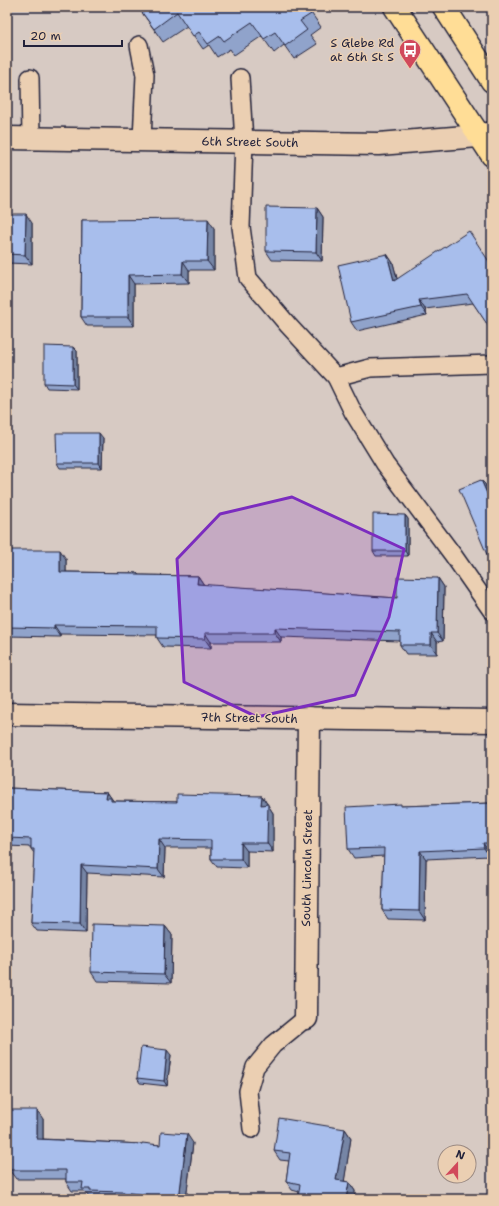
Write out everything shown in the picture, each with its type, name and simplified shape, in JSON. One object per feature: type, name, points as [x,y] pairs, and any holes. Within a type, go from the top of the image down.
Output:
[{"type":"main road","points":[[395,7],[485,134],[492,155]]},
{"type":"main road","points":[[444,7],[492,81]]},
{"type":"street","name":"6th Street South","points":[[7,138],[379,144],[485,134]]},
{"type":"street","name":"7th Street South","points":[[7,714],[492,721]]},
{"type":"street","name":"South Lincoln Street","points":[[306,1018],[309,718]]},
{"type":"lane","points":[[139,45],[145,75],[142,140]]},
{"type":"lane","points":[[30,78],[31,138]]},
{"type":"lane","points":[[240,78],[244,141],[241,227],[248,278],[288,325],[336,377],[353,412],[385,464],[453,555],[492,611]]},
{"type":"lane","points":[[336,377],[370,368],[492,364]]},
{"type":"lane","points":[[252,1129],[248,1091],[255,1067],[273,1045],[306,1018]]},
{"type":"highlighted area","points":[[292,497],[404,549],[389,617],[355,695],[257,717],[184,682],[177,559],[220,514]]},
{"type":"building","points":[[138,7],[307,7],[311,14],[300,21],[307,30],[285,46],[275,32],[264,39],[252,22],[224,41],[220,36],[208,44],[199,32],[193,36],[177,12],[154,29]]},
{"type":"building","points":[[266,207],[317,208],[316,252],[266,251]]},
{"type":"building","points":[[7,214],[26,214],[25,255],[7,254]]},
{"type":"building","points":[[208,219],[207,261],[183,261],[182,274],[128,275],[128,317],[81,317],[82,220]]},
{"type":"building","points":[[469,231],[492,266],[492,325],[489,327],[467,294],[419,300],[421,307],[351,322],[338,265],[387,254],[394,281]]},
{"type":"building","points":[[44,346],[73,347],[73,384],[44,383]]},
{"type":"building","points":[[56,433],[99,433],[99,463],[57,463]]},
{"type":"building","points":[[481,480],[492,505],[492,555],[488,557],[459,489]]},
{"type":"building","points":[[373,514],[405,515],[405,551],[373,551]]},
{"type":"building","points":[[8,550],[60,550],[60,572],[137,573],[137,575],[198,576],[197,584],[397,598],[397,577],[438,578],[437,633],[431,633],[431,645],[400,645],[400,632],[275,628],[275,633],[205,633],[205,639],[157,638],[157,626],[54,625],[54,628],[7,627]]},
{"type":"building","points":[[7,788],[107,792],[106,798],[111,798],[111,801],[177,802],[177,794],[262,796],[261,805],[268,804],[267,843],[241,843],[241,859],[211,859],[211,840],[159,839],[158,869],[81,865],[80,924],[31,923],[34,849],[31,849],[31,839],[7,838]]},
{"type":"building","points":[[492,803],[492,843],[483,843],[484,848],[420,851],[419,911],[382,910],[384,848],[348,849],[346,807],[401,804],[401,806]]},
{"type":"building","points":[[92,924],[165,926],[164,974],[91,972]]},
{"type":"building","points":[[141,1047],[167,1050],[164,1081],[137,1078]]},
{"type":"building","points":[[7,1110],[37,1110],[37,1139],[160,1145],[161,1132],[187,1134],[179,1199],[82,1189],[83,1182],[66,1182],[66,1170],[10,1170],[9,1162],[7,1162]]},
{"type":"building","points":[[279,1118],[345,1129],[336,1180],[349,1182],[346,1199],[298,1198],[300,1184],[286,1181],[290,1153],[274,1151]]},
{"type":"place","name":"S Glebe Rd at 6th St S","points":[[410,70]]}]
